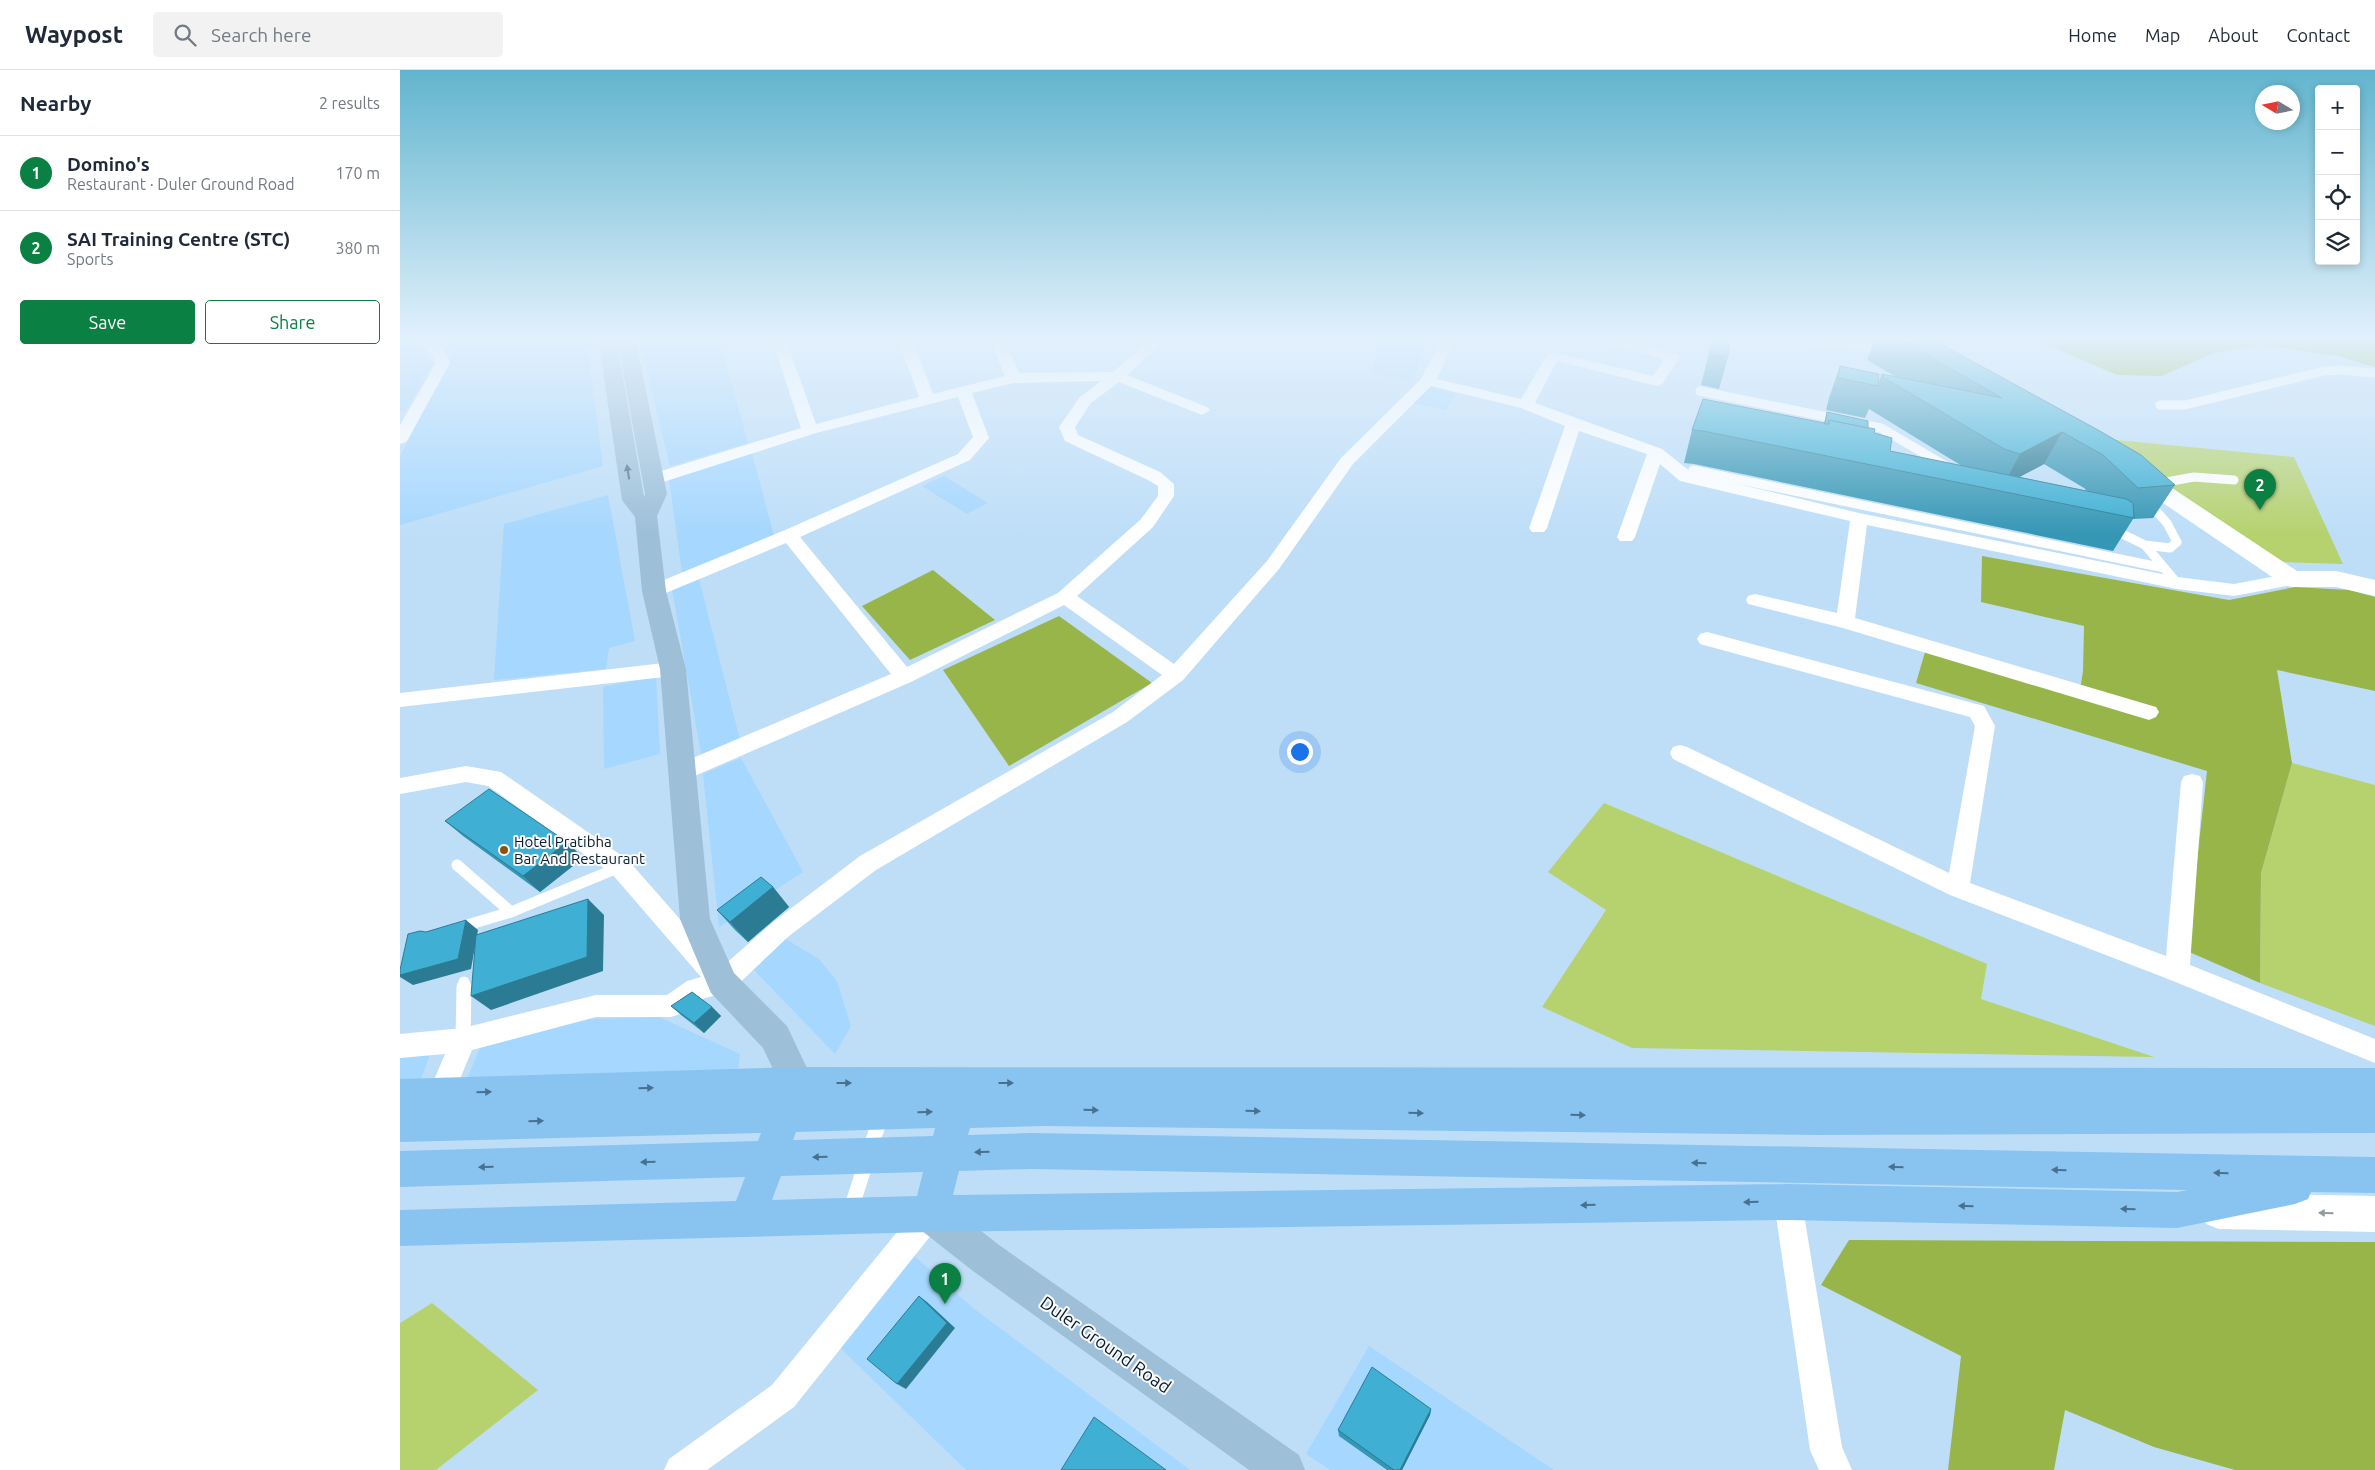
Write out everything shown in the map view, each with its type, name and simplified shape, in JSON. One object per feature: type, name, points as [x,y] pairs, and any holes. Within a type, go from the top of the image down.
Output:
[{"type":"highway","points":[[747,1219],[797,1083]]},
{"type":"highway","points":[[400,1095],[797,1083],[2375,1084]]},
{"type":"highway","points":[[930,1214],[964,1083]]},
{"type":"highway","points":[[400,1125],[1042,1109],[1814,1118],[2375,1116]]},
{"type":"highway","points":[[400,1169],[1031,1151],[2359,1175]]},
{"type":"highway","points":[[400,1228],[930,1214],[1788,1202],[2177,1210],[2359,1175]]},
{"type":"main road","points":[[617,402],[633,500],[646,516]]},
{"type":"main road","points":[[639,402],[656,494],[646,516],[654,591],[672,669],[695,919],[722,983],[775,1037],[797,1083]]},
{"type":"main road","name":"Duler Ground Road","points":[[930,1214],[986,1258],[1284,1470]]},
{"type":"street","points":[[400,439],[407,416],[416,402]]},
{"type":"street","points":[[800,402],[810,430]]},
{"type":"street","points":[[654,479],[810,430],[923,402]]},
{"type":"street","points":[[654,591],[789,535],[964,457],[981,438],[968,402]]},
{"type":"street","points":[[682,772],[904,677],[1065,597],[1147,523],[1166,496],[1166,484],[1154,476],[1070,438],[1066,427],[1083,402]]},
{"type":"street","points":[[1183,402],[1202,410]]},
{"type":"street","points":[[400,1046],[463,1040],[596,1006],[671,1006],[696,989],[722,983],[781,929],[868,864],[1120,717],[1176,675],[1272,565],[1347,461],[1406,402]]},
{"type":"street","points":[[1515,402],[1656,452],[1686,477],[1859,518],[2177,583],[2234,590],[2292,579],[2336,579],[2375,588]]},
{"type":"street","points":[[1538,528],[1574,424]]},
{"type":"street","points":[[1626,537],[1656,452]]},
{"type":"street","points":[[2122,465],[2145,488],[2292,579]]},
{"type":"street","points":[[1845,622],[1859,518]]},
{"type":"street","points":[[789,535],[904,677]]},
{"type":"street","points":[[1065,597],[1176,675]]},
{"type":"street","points":[[1754,600],[1845,622],[2149,712]]},
{"type":"street","points":[[1707,639],[1977,711],[1985,726],[1958,888]]},
{"type":"street","points":[[400,700],[672,669]]},
{"type":"street","points":[[1680,753],[1958,888],[2177,971],[2375,1051]]},
{"type":"street","points":[[400,786],[466,774],[493,778],[620,867],[722,983]]},
{"type":"street","points":[[2177,971],[2192,782]]},
{"type":"street","points":[[440,1094],[463,1040]]},
{"type":"street","points":[[1788,1202],[1826,1450],[1836,1470]]},
{"type":"street","points":[[2177,1210],[2375,1214]]},
{"type":"street","points":[[680,1470],[783,1396],[930,1214]]},
{"type":"lane","points":[[1755,402],[1881,428],[1954,470]]},
{"type":"lane","points":[[2160,405],[2185,405],[2196,402]]},
{"type":"lane","points":[[1693,470],[2164,568]]},
{"type":"lane","points":[[2104,524],[2145,545],[2170,548],[2177,542],[2167,522],[2145,488],[2194,477],[2234,480]]},
{"type":"lane","points":[[2145,545],[2177,583]]},
{"type":"lane","points":[[457,865],[511,912]]},
{"type":"lane","points":[[446,932],[511,912],[620,867]]},
{"type":"lane","points":[[463,1040],[464,982]]},
{"type":"lane","points":[[848,1216],[891,1083]]},
{"type":"shaded area","points":[[400,402],[410,402],[405,410],[400,411]]},
{"type":"shaded area","points":[[428,402],[595,402],[603,466],[400,525],[400,456]]},
{"type":"shaded area","points":[[655,402],[737,402],[748,443],[670,466]]},
{"type":"shaded area","points":[[1414,402],[1451,402],[1446,410]]},
{"type":"shaded area","points":[[752,453],[774,536],[682,572],[669,479]]},
{"type":"shaded area","points":[[944,476],[988,503],[967,514],[922,486]]},
{"type":"shaded area","points":[[608,495],[635,641],[609,648],[606,669],[494,680],[504,524]]},
{"type":"shaded area","points":[[699,579],[740,740],[701,754],[672,589]]},
{"type":"shaded area","points":[[656,676],[660,754],[604,769],[603,687]]},
{"type":"shaded area","points":[[741,758],[803,872],[719,927],[703,774]]},
{"type":"shaded area","points":[[784,938],[819,959],[837,981],[851,1026],[835,1054],[753,969]]},
{"type":"shaded area","points":[[659,1017],[740,1054],[738,1071],[466,1081],[484,1039],[592,1019]]},
{"type":"shaded area","points":[[433,1047],[419,1084],[400,1085],[400,1052]]},
{"type":"shaded area","points":[[913,1255],[973,1308],[1190,1470],[966,1470],[835,1343]]},
{"type":"shaded area","points":[[1369,1346],[1554,1470],[1330,1470],[1306,1454]]},
{"type":"green space","points":[[2096,438],[2294,457],[2343,564],[2281,562]]},
{"type":"green space","points":[[1982,556],[2229,600],[2295,587],[2349,590],[2375,597],[2375,691],[2277,670],[2292,763],[2261,873],[2260,983],[2187,951],[2207,771],[1916,683],[1925,652],[2079,697],[2083,671],[2084,626],[1981,602]]},
{"type":"green space","points":[[933,570],[995,620],[910,660],[862,606]]},
{"type":"green space","points":[[1059,616],[1152,683],[1009,766],[943,670]]},
{"type":"green space","points":[[2292,763],[2375,785],[2375,1026],[2260,983],[2261,873]]},
{"type":"green space","points":[[1604,803],[1987,964],[1981,999],[2154,1057],[1632,1048],[1542,1007],[1606,910],[1548,872]]},
{"type":"green space","points":[[1849,1240],[2375,1242],[2375,1470],[2235,1470],[2154,1447],[2065,1410],[2054,1470],[1948,1470],[1961,1356],[1821,1285]]},
{"type":"green space","points":[[432,1303],[538,1390],[436,1470],[400,1470],[400,1323]]},
{"type":"building","points":[[1702,402],[1720,402],[1829,424],[1829,420],[1875,429],[1874,433],[1892,438],[1890,451],[2126,499],[2133,503],[2134,518],[1703,431],[1692,430]]},
{"type":"building","points":[[1925,402],[2047,402],[2141,455],[2175,485],[2138,488],[2103,455],[2062,432],[2020,454],[2004,449]]},
{"type":"building","points":[[1827,412],[1868,421],[1868,428],[1829,420],[1828,424],[1825,424]]},
{"type":"building","points":[[489,789],[567,842],[523,876],[445,821]]},
{"type":"building","points":[[761,877],[773,887],[730,922],[717,910]]},
{"type":"building","points":[[588,899],[587,957],[471,996],[476,935]]},
{"type":"building","points":[[466,920],[458,959],[400,975],[408,934],[420,931],[426,932]]},
{"type":"building","points":[[692,992],[712,1007],[694,1023],[671,1006]]},
{"type":"building","points":[[919,1296],[947,1323],[897,1384],[867,1359]]},
{"type":"building","points":[[1372,1367],[1431,1409],[1400,1470],[1394,1470],[1338,1430]]},
{"type":"building","points":[[1094,1417],[1166,1470],[1061,1470]]},
{"type":"place","name":"SAI Training Centre (STC)","points":[[2260,510]]},
{"type":"place","name":"Hotel Pratibha Bar And Restaurant","points":[[504,850]]},
{"type":"place","name":"Domino's","points":[[945,1304]]}]
